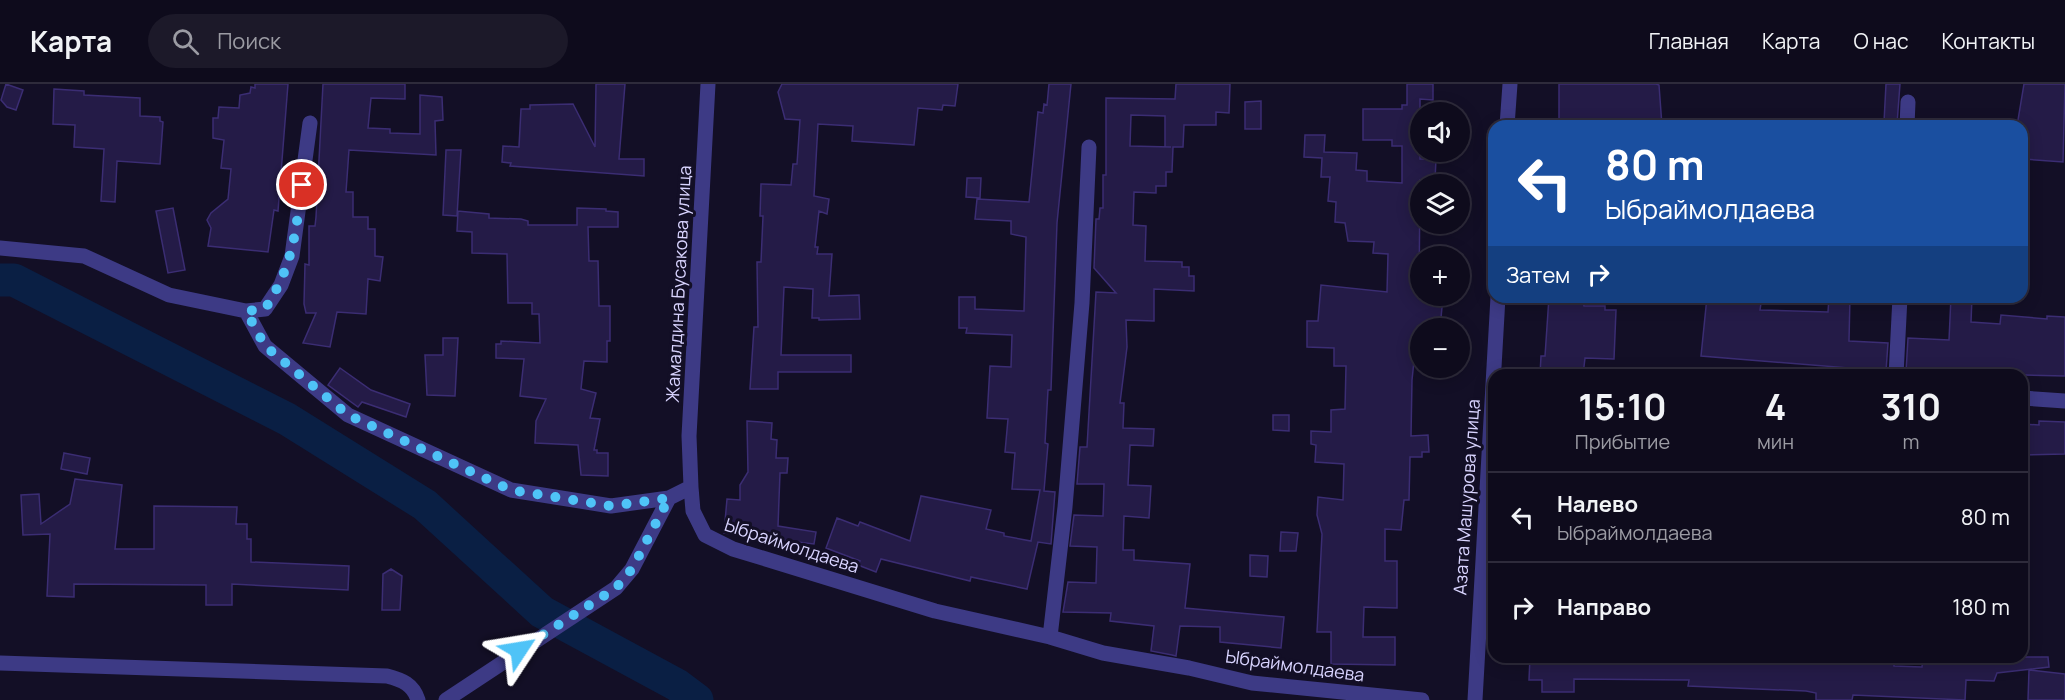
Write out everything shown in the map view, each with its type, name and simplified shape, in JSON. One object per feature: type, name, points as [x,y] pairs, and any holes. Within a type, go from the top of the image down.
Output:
[{"type":"street","name":"Жамалдина Бусакова улица","points":[[691,487],[689,436],[708,84]]},
{"type":"street","points":[[1507,120],[1510,84]]},
{"type":"street","points":[[1907,120],[1908,102]]},
{"type":"street","points":[[0,248],[84,256],[169,295],[246,311],[265,309],[281,285],[292,256],[310,123]]},
{"type":"street","points":[[1050,637],[1065,507],[1080,326],[1089,147]]},
{"type":"street","name":"Азата Машурова улица","points":[[1494,369],[1498,303]]},
{"type":"street","points":[[1896,369],[1900,303]]},
{"type":"street","points":[[246,311],[265,346],[348,415],[511,490],[611,506],[669,498],[691,487]]},
{"type":"street","points":[[2028,398],[2065,401]]},
{"type":"street","name":"Азата Машурова улица","points":[[1475,700],[1488,472]]},
{"type":"street","name":"Ыбраймолдаева","points":[[691,487],[693,511],[699,525],[705,535],[725,546],[935,611],[1050,637],[1103,653],[1189,668],[1252,683],[1422,700]]},
{"type":"street","points":[[446,700],[616,588],[632,569],[669,498]]},
{"type":"street","points":[[0,663],[387,676],[404,680],[415,691],[417,700]]},
{"type":"building","points":[[6,84],[23,90],[16,110],[7,107],[1,100]]},
{"type":"building","points":[[255,84],[288,84],[278,211],[274,210],[268,252],[208,246],[211,228],[207,220],[211,213],[228,199],[231,169],[221,168],[224,140],[213,138],[213,118],[218,118],[219,107],[239,108],[240,95],[250,93],[251,87],[255,88]]},
{"type":"building","points":[[323,84],[405,84],[405,99],[371,98],[368,128],[390,129],[390,133],[420,134],[420,95],[442,97],[443,120],[435,121],[436,155],[349,150],[346,192],[353,192],[353,217],[368,217],[368,229],[375,229],[375,256],[383,257],[380,281],[368,279],[366,314],[337,312],[330,347],[303,343],[316,313],[306,313],[304,304],[305,264],[309,265],[309,226],[315,226],[316,217]]},
{"type":"building","points":[[596,84],[625,84],[619,159],[644,159],[644,176],[510,166],[511,163],[502,162],[503,146],[519,147],[521,109],[530,109],[530,105],[573,104],[595,147]]},
{"type":"building","points":[[782,84],[958,84],[955,106],[943,105],[942,110],[918,108],[914,145],[852,141],[853,126],[818,124],[814,196],[829,199],[827,214],[819,211],[815,247],[818,247],[817,254],[832,254],[829,296],[859,295],[860,319],[819,320],[819,318],[812,318],[813,289],[784,287],[781,355],[851,355],[851,372],[778,372],[778,389],[750,389],[754,327],[758,327],[757,262],[761,262],[763,216],[760,216],[761,184],[791,185],[793,164],[797,164],[800,120],[785,119],[778,92]]},
{"type":"building","points":[[1049,84],[1071,84],[1057,223],[1051,390],[1048,390],[1045,443],[1048,444],[1044,491],[1055,492],[1051,544],[1038,542],[1027,589],[971,577],[970,581],[881,559],[876,572],[858,565],[860,561],[826,548],[837,518],[858,526],[860,522],[910,541],[921,496],[991,510],[986,529],[1004,533],[1004,536],[1031,541],[1040,490],[1012,489],[1015,453],[1005,452],[1008,419],[987,418],[990,366],[1011,367],[1012,335],[966,333],[967,328],[959,328],[959,297],[975,297],[975,309],[1024,311],[1026,237],[1011,234],[1011,221],[975,219],[977,199],[1029,202],[1038,112],[1043,113],[1044,104],[1047,105]]},
{"type":"building","points":[[1176,84],[1230,84],[1229,113],[1216,112],[1216,125],[1184,125],[1183,147],[1173,147],[1172,172],[1166,172],[1166,186],[1156,186],[1156,193],[1134,192],[1133,225],[1146,226],[1145,261],[1182,262],[1182,267],[1189,267],[1189,276],[1194,276],[1194,291],[1154,289],[1154,321],[1126,320],[1127,347],[1120,403],[1124,403],[1123,428],[1154,429],[1153,446],[1130,445],[1128,485],[1151,486],[1149,518],[1124,516],[1123,550],[1134,550],[1134,560],[1190,564],[1185,608],[1284,617],[1281,648],[1220,642],[1220,627],[1180,626],[1176,656],[1151,651],[1154,626],[1110,621],[1111,613],[1063,612],[1068,582],[1096,583],[1097,547],[1070,546],[1074,515],[1103,516],[1104,484],[1077,484],[1080,447],[1087,447],[1096,292],[1116,293],[1094,268],[1096,219],[1099,219],[1100,208],[1103,208],[1103,175],[1106,175],[1106,98],[1175,99]],"holes":[[[1131,115],[1165,116],[1165,147],[1130,146]]]},
{"type":"building","points":[[1407,84],[1433,84],[1433,100],[1420,99],[1420,102],[1410,102],[1410,162],[1436,162],[1435,174],[1410,174],[1410,234],[1420,234],[1419,246],[1410,246],[1410,306],[1442,306],[1441,318],[1410,318],[1411,436],[1428,435],[1429,452],[1422,452],[1422,457],[1410,457],[1409,500],[1404,500],[1401,530],[1385,529],[1385,561],[1397,561],[1397,608],[1364,607],[1363,637],[1395,637],[1395,665],[1331,664],[1331,632],[1317,632],[1322,534],[1317,515],[1318,497],[1343,500],[1344,464],[1315,462],[1316,445],[1311,444],[1311,431],[1331,432],[1331,410],[1345,409],[1346,366],[1334,366],[1334,348],[1307,347],[1307,321],[1318,321],[1321,285],[1387,292],[1388,254],[1373,253],[1374,242],[1348,241],[1345,223],[1335,222],[1336,202],[1328,201],[1330,177],[1321,177],[1322,158],[1304,157],[1305,135],[1325,135],[1324,152],[1357,153],[1356,170],[1367,171],[1367,181],[1402,183],[1402,146],[1392,146],[1392,140],[1363,140],[1363,109],[1402,109],[1402,105],[1407,105]]},
{"type":"building","points":[[1559,84],[1659,85],[1662,120],[1559,120]]},
{"type":"building","points":[[1886,84],[1900,84],[1897,120],[1884,120]]},
{"type":"building","points":[[2024,84],[2065,84],[2063,162],[2028,159],[2028,120],[2018,120]]},
{"type":"building","points":[[54,89],[84,91],[84,95],[140,98],[140,116],[160,117],[160,121],[163,122],[160,164],[117,161],[115,202],[101,201],[104,149],[74,147],[75,125],[53,124]]},
{"type":"building","points":[[1261,101],[1261,129],[1245,129],[1245,102]]},
{"type":"building","points":[[446,150],[461,150],[457,216],[443,215]]},
{"type":"building","points":[[967,178],[981,178],[980,198],[966,197]]},
{"type":"building","points":[[173,208],[185,270],[168,273],[156,211]]},
{"type":"building","points":[[577,208],[606,209],[606,211],[618,212],[618,227],[588,227],[589,261],[598,261],[599,306],[610,306],[610,341],[607,341],[607,362],[584,361],[581,389],[596,393],[590,418],[600,419],[594,450],[597,450],[597,453],[608,453],[608,476],[581,475],[578,445],[535,443],[536,421],[546,399],[520,396],[524,359],[496,358],[496,344],[501,344],[501,341],[540,343],[539,314],[532,314],[532,303],[508,303],[507,254],[472,253],[472,232],[457,231],[458,211],[489,214],[489,218],[521,219],[528,221],[528,225],[577,225]]},
{"type":"building","points":[[1549,303],[1583,303],[1584,306],[1605,306],[1605,310],[1616,310],[1614,359],[1585,358],[1584,369],[1540,369],[1541,356],[1545,356]]},
{"type":"building","points":[[1706,303],[1761,303],[1760,310],[1828,312],[1829,303],[1850,303],[1849,341],[1888,343],[1886,369],[1701,356]]},
{"type":"building","points":[[1951,303],[1972,303],[1971,322],[2000,324],[2001,315],[2047,319],[2047,316],[2065,317],[2065,376],[2028,375],[2028,369],[1906,369],[1908,338],[1949,340]]},
{"type":"building","points":[[443,338],[458,338],[455,396],[427,395],[425,355],[443,355]]},
{"type":"building","points":[[340,368],[371,390],[410,404],[406,417],[362,402],[358,407],[328,385]]},
{"type":"building","points":[[1273,415],[1289,415],[1289,431],[1273,430]]},
{"type":"building","points":[[747,421],[772,423],[771,439],[777,440],[776,458],[788,458],[787,473],[780,473],[778,526],[816,532],[814,544],[724,533],[727,499],[740,500],[740,485],[748,472]]},
{"type":"building","points":[[2039,421],[2065,422],[2065,454],[2028,455],[2028,424],[2039,425]]},
{"type":"building","points":[[64,453],[90,458],[87,474],[61,469]]},
{"type":"building","points":[[75,479],[122,485],[115,549],[154,549],[154,506],[237,507],[236,524],[247,524],[247,539],[251,539],[251,562],[349,566],[348,590],[232,584],[232,605],[206,605],[206,585],[74,584],[74,597],[47,596],[50,534],[23,535],[21,495],[39,494],[41,524],[70,504]]},
{"type":"building","points":[[1281,532],[1298,533],[1296,551],[1280,551]]},
{"type":"building","points":[[1250,555],[1268,556],[1267,577],[1250,576]]},
{"type":"building","points":[[391,569],[402,576],[400,610],[382,610],[383,574]]},
{"type":"building","points":[[2028,657],[2048,657],[2049,667],[1997,673],[1994,681],[1966,680],[1965,700],[1853,695],[1852,700],[1816,700],[1816,693],[1806,691],[1688,686],[1689,680],[1574,679],[1574,692],[1542,692],[1542,680],[1529,680],[1530,663],[1894,663],[1894,666],[1922,667],[1922,663],[2028,663]]},
{"type":"building","points":[[2029,670],[2065,674],[2065,700],[2028,700]]},
{"type":"waterway","points":[[0,280],[14,280],[287,419],[425,505],[542,612],[677,685],[697,700]]},
{"type":"route","points":[[302,185],[292,256],[281,285],[265,309],[246,311],[265,346],[348,415],[511,490],[611,506],[669,498],[632,569],[616,588],[519,650]]}]
